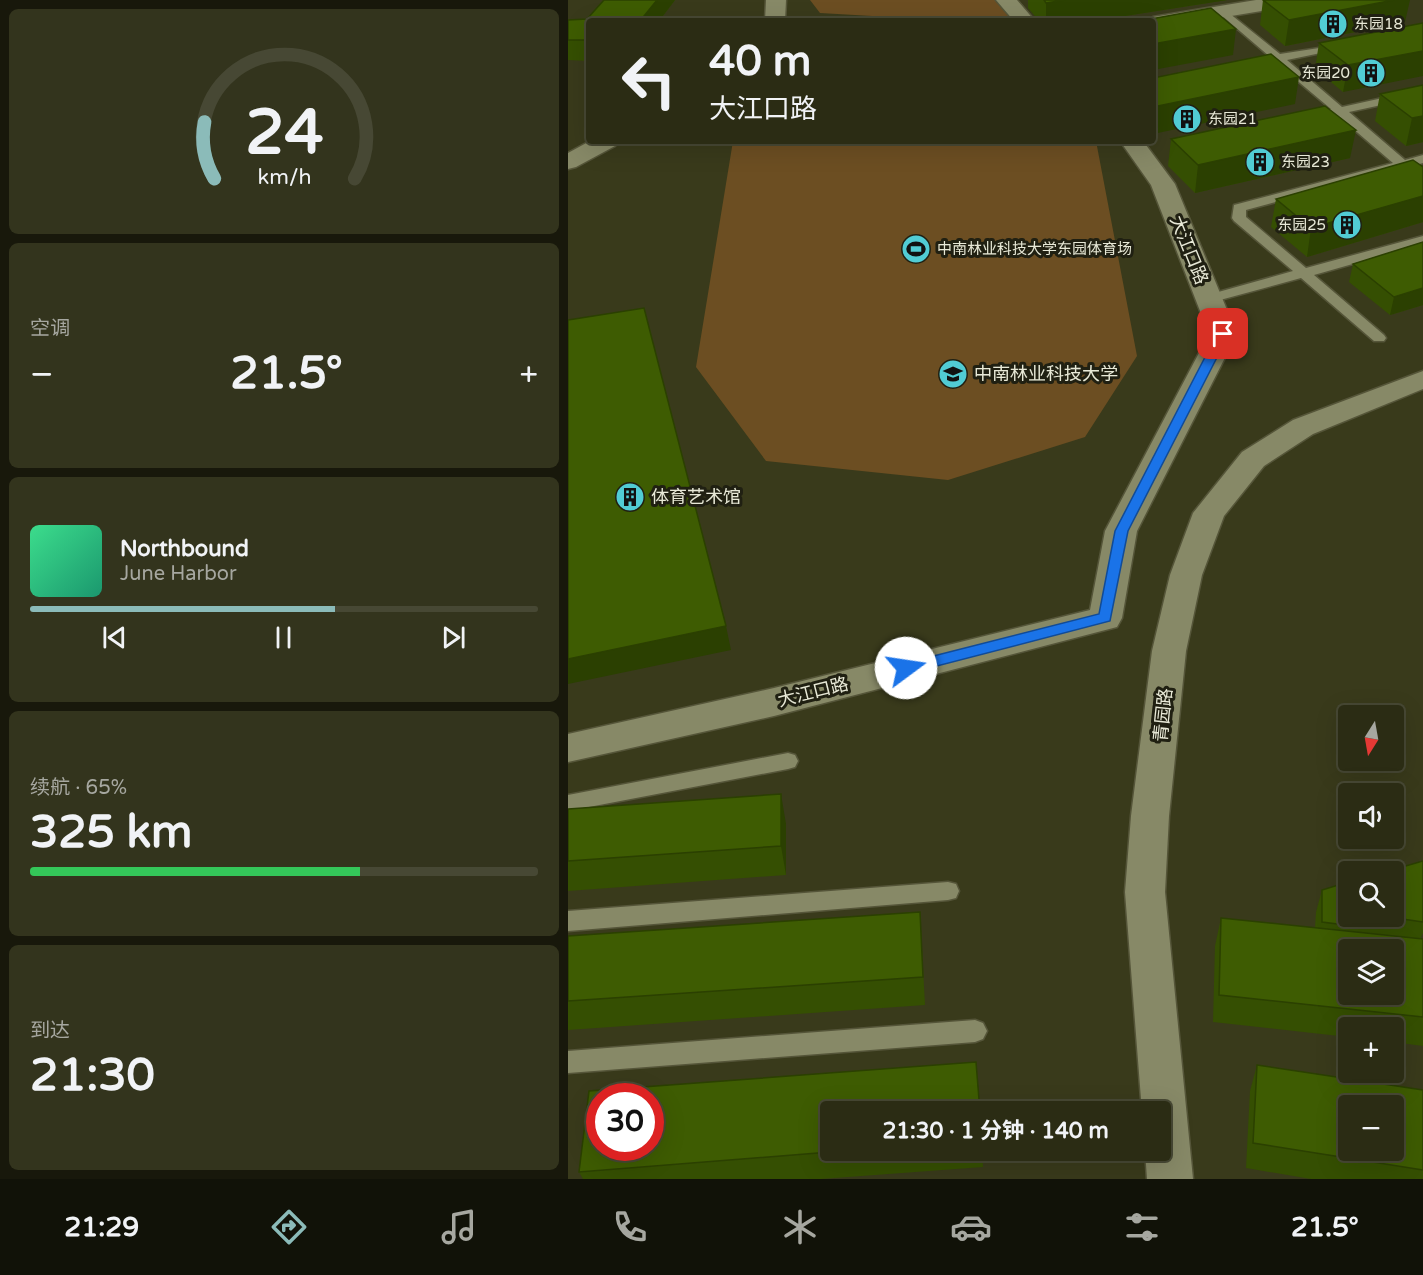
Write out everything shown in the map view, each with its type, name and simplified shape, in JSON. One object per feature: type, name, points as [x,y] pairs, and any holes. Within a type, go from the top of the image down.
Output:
[{"type":"street","points":[[775,18],[776,0]]},
{"type":"street","points":[[1006,0],[1022,18]]},
{"type":"street","points":[[1156,23],[1224,12],[1252,3],[1292,0]]},
{"type":"street","points":[[568,162],[601,144]]},
{"type":"street","name":"大江口路","points":[[568,748],[774,702],[1105,618],[1121,531],[1223,334],[1163,184],[1133,144]]},
{"type":"street","name":"青园路","points":[[1170,1179],[1145,892],[1150,816],[1169,651],[1186,575],[1209,513],[1253,459],[1303,427],[1423,379]]},
{"type":"lane","points":[[1224,12],[1423,182]]},
{"type":"lane","points":[[1254,62],[1358,42]]},
{"type":"lane","points":[[1316,116],[1423,92]]},
{"type":"lane","points":[[1379,338],[1239,219],[1239,208],[1423,159]]},
{"type":"lane","points":[[1209,299],[1423,240]]},
{"type":"lane","points":[[568,803],[788,761]]},
{"type":"lane","points":[[568,921],[948,891]]},
{"type":"lane","points":[[568,1062],[975,1031]]},
{"type":"shaded area","points":[[810,0],[1011,0],[1026,18],[907,18],[820,13]]},
{"type":"shaded area","name":"中南林业科技大学东园体育场","points":[[733,144],[1097,144],[1137,356],[1085,437],[948,480],[766,461],[696,367]]},
{"type":"building","points":[[604,0],[657,0],[642,18],[588,18]]},
{"type":"building","points":[[1044,0],[1065,0],[1046,3]]},
{"type":"building","points":[[1263,0],[1394,0],[1289,20]]},
{"type":"building","points":[[1211,8],[1236,29],[1156,43],[1156,18]]},
{"type":"building","points":[[586,19],[586,40],[568,40],[568,20]]},
{"type":"building","points":[[1423,23],[1423,51],[1348,65],[1319,43]]},
{"type":"building","points":[[1271,54],[1299,77],[1156,106],[1156,77]]},
{"type":"building","points":[[1423,85],[1423,116],[1412,118],[1380,94]]},
{"type":"building","points":[[1325,106],[1356,130],[1198,165],[1171,139]]},
{"type":"building","points":[[1413,160],[1423,167],[1423,196],[1311,228],[1276,199]]},
{"type":"building","points":[[1423,242],[1423,288],[1394,297],[1353,264]]},
{"type":"building","name":"体育艺术馆","points":[[644,308],[726,626],[568,659],[568,320]]},
{"type":"building","points":[[781,794],[781,846],[568,861],[568,809]]},
{"type":"building","points":[[1423,861],[1423,922],[1404,919],[1404,866]]},
{"type":"building","points":[[1338,885],[1338,924],[1322,922],[1322,890]]},
{"type":"building","points":[[920,912],[923,977],[568,1001],[568,936]]},
{"type":"building","points":[[1221,918],[1423,939],[1423,1017],[1219,995]]},
{"type":"building","points":[[976,1062],[979,1101],[820,1101],[820,1153],[579,1172],[586,1115],[586,1161],[664,1161],[664,1085]]},
{"type":"building","points":[[1257,1065],[1338,1077],[1338,1083],[1377,1083],[1423,1090],[1423,1170],[1366,1161],[1404,1161],[1404,1095],[1338,1095],[1338,1156],[1253,1143]]},
{"type":"place","name":"东园18","points":[[1333,24]]},
{"type":"place","name":"东园20","points":[[1371,73]]},
{"type":"place","name":"东园21","points":[[1187,119]]},
{"type":"place","name":"东园23","points":[[1260,162]]},
{"type":"place","name":"东园25","points":[[1347,225]]},
{"type":"place","name":"中南林业科技大学东园体育场","points":[[916,249]]},
{"type":"place","name":"中南林业科技大学","points":[[953,374]]},
{"type":"place","name":"体育艺术馆","points":[[630,497]]},
{"type":"route","points":[[906,668],[1105,618],[1121,531],[1223,334]]}]
